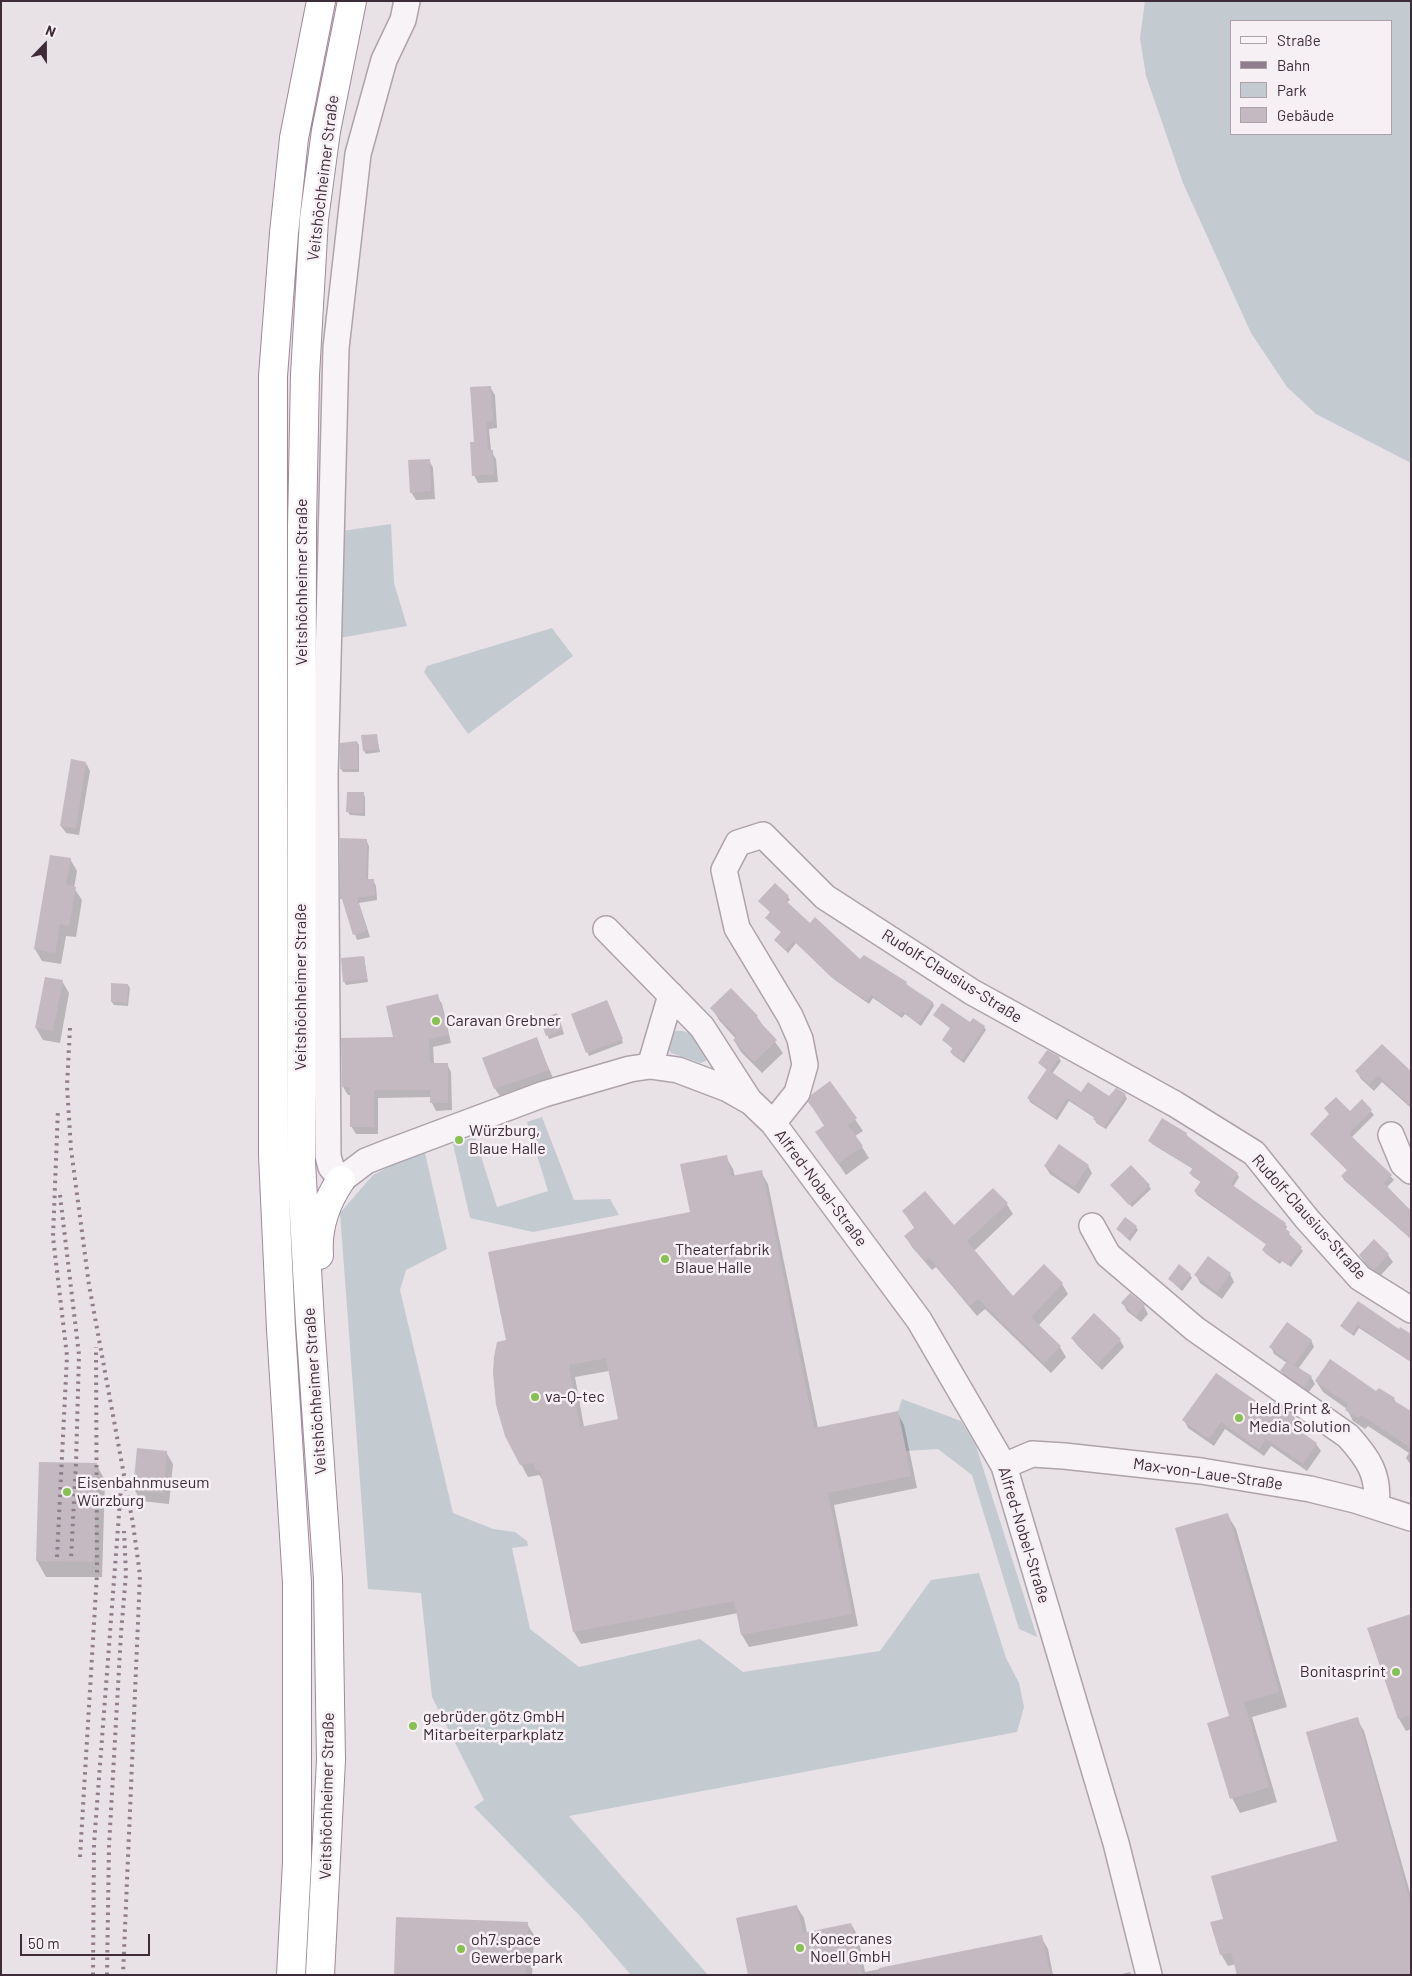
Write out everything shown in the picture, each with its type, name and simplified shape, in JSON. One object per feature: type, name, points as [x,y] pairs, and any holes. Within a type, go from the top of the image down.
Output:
[{"type":"highway","name":"Veitshöchheimer Straße","points":[[291,1975],[298,1862],[298,1583],[281,1329],[273,1155],[273,376],[284,233],[294,138],[321,1]]},
{"type":"highway","name":"Veitshöchheimer Straße","points":[[320,1975],[331,1760],[328,1580],[301,1162],[302,526],[305,375],[314,219],[326,131],[352,1]]},
{"type":"highway","points":[[310,1322],[323,1305],[318,1245],[322,1220],[328,1202],[341,1180]]},
{"type":"street","name":"Veitshöchheimer Straße","points":[[341,1180],[331,1167],[328,1156],[325,776],[336,348],[358,154],[384,60],[403,20],[406,1]]},
{"type":"street","name":"Rudolf-Clausius-Straße","points":[[773,1123],[797,1092],[805,1065],[800,1039],[790,1016],[737,928],[724,870],[738,843],[763,835],[825,897],[964,987],[1175,1104],[1254,1153],[1307,1219],[1360,1278],[1411,1310]]},
{"type":"street","name":"Alfred-Nobel-Straße","points":[[606,929],[702,1027],[751,1102],[773,1123],[919,1320],[1004,1466],[1116,1843],[1149,1975]]},
{"type":"street","points":[[650,1066],[671,995]]},
{"type":"street","name":"Alfred-Nobel-Straße","points":[[341,1180],[366,1161],[455,1126],[544,1094],[630,1069],[650,1066],[678,1070],[728,1089],[751,1102]]},
{"type":"street","points":[[1391,1135],[1403,1164],[1411,1171]]},
{"type":"street","points":[[1092,1226],[1108,1255],[1195,1329],[1348,1436],[1364,1454],[1370,1467],[1376,1483],[1376,1506]]},
{"type":"street","name":"Max-von-Laue-Straße","points":[[1004,1466],[1032,1454],[1201,1471],[1301,1487],[1376,1506],[1411,1518]]},
{"type":"green space","points":[[1145,1],[1411,1],[1411,463],[1316,414],[1287,387],[1251,333],[1183,183],[1146,76],[1140,38]]},
{"type":"green space","points":[[391,524],[394,583],[407,626],[339,638],[342,531]]},
{"type":"green space","points":[[552,628],[573,656],[468,734],[424,672],[427,666]]},
{"type":"green space","points":[[676,1031],[692,1035],[709,1057],[708,1060],[701,1063],[671,1053],[667,1046],[671,1034]]},
{"type":"green space","points":[[542,1117],[574,1200],[610,1199],[619,1215],[533,1232],[470,1218],[453,1144],[475,1137],[497,1207],[548,1191],[527,1122]]},
{"type":"green space","points":[[425,1153],[447,1249],[406,1270],[400,1290],[453,1513],[493,1529],[515,1532],[527,1541],[528,1546],[512,1548],[530,1629],[579,1667],[700,1639],[743,1672],[880,1651],[931,1580],[979,1573],[1006,1658],[1019,1683],[1024,1707],[1017,1732],[569,1816],[708,1975],[631,1975],[581,1917],[474,1807],[484,1800],[432,1697],[421,1593],[368,1589],[340,1213],[373,1175],[404,1159]]},
{"type":"green space","points":[[902,1399],[961,1421],[976,1446],[1037,1637],[1019,1629],[972,1475],[938,1449],[906,1451],[898,1411]]},
{"type":"building","points":[[491,386],[493,421],[486,422],[488,450],[493,450],[494,474],[472,476],[470,442],[474,442],[470,387]]},
{"type":"building","points":[[430,459],[431,491],[410,493],[408,460]]},
{"type":"building","points":[[377,734],[379,749],[363,751],[361,735]]},
{"type":"building","points":[[357,741],[358,769],[340,769],[340,743]]},
{"type":"building","points":[[71,759],[86,762],[76,828],[60,826]]},
{"type":"building","points":[[347,792],[364,792],[363,813],[346,812]]},
{"type":"building","points":[[340,838],[367,839],[366,879],[374,879],[375,895],[357,898],[367,931],[353,935],[342,899],[340,899]]},
{"type":"building","points":[[50,855],[71,858],[66,885],[76,887],[69,926],[60,924],[55,953],[34,949]]},
{"type":"building","points":[[775,883],[789,896],[785,900],[810,923],[815,917],[860,959],[864,955],[907,982],[906,984],[933,1002],[919,1023],[902,1012],[900,1015],[871,995],[867,1001],[831,977],[794,941],[785,950],[774,940],[781,932],[765,918],[770,912],[758,901]]},
{"type":"building","points":[[364,956],[367,979],[343,982],[341,958]]},
{"type":"building","points":[[45,977],[63,980],[53,1031],[35,1028]]},
{"type":"building","points":[[111,983],[128,984],[127,1003],[111,1002]]},
{"type":"building","points":[[731,988],[758,1016],[756,1018],[777,1040],[754,1062],[733,1040],[737,1036],[710,1008]]},
{"type":"building","points":[[438,994],[448,1035],[429,1039],[430,1063],[448,1063],[448,1103],[430,1103],[430,1090],[374,1090],[374,1127],[350,1127],[350,1087],[342,1087],[341,1038],[393,1037],[386,1006]]},
{"type":"building","points":[[607,1000],[623,1039],[586,1053],[571,1014]]},
{"type":"building","points":[[942,1003],[970,1022],[973,1018],[985,1026],[962,1060],[950,1052],[953,1048],[942,1040],[950,1028],[933,1015]]},
{"type":"building","points":[[557,1013],[563,1030],[546,1036],[540,1019]]},
{"type":"building","points":[[537,1037],[549,1070],[494,1089],[482,1058]]},
{"type":"building","points":[[1382,1044],[1411,1071],[1411,1106],[1378,1076],[1369,1084],[1355,1071]]},
{"type":"building","points":[[1047,1050],[1060,1057],[1050,1071],[1038,1063]]},
{"type":"building","points":[[1047,1069],[1081,1092],[1088,1082],[1109,1096],[1116,1088],[1126,1094],[1104,1127],[1093,1119],[1095,1117],[1067,1098],[1055,1117],[1027,1098]]},
{"type":"building","points":[[830,1081],[857,1118],[848,1125],[863,1146],[838,1164],[815,1132],[825,1125],[808,1102],[811,1095]]},
{"type":"building","points":[[1336,1097],[1350,1111],[1362,1099],[1372,1110],[1350,1132],[1352,1134],[1350,1135],[1392,1175],[1384,1183],[1411,1211],[1411,1239],[1341,1176],[1347,1170],[1310,1134],[1329,1114],[1324,1108]]},
{"type":"building","points":[[1162,1118],[1187,1133],[1186,1135],[1238,1173],[1231,1184],[1286,1223],[1283,1227],[1290,1232],[1289,1234],[1302,1247],[1288,1265],[1280,1259],[1277,1261],[1262,1250],[1266,1244],[1194,1191],[1201,1181],[1189,1173],[1193,1168],[1148,1141]]},
{"type":"building","points":[[1059,1144],[1089,1165],[1074,1187],[1044,1166]]},
{"type":"building","points":[[727,1155],[731,1176],[762,1170],[814,1428],[898,1411],[911,1476],[828,1493],[852,1614],[741,1635],[734,1601],[573,1632],[540,1470],[536,1471],[534,1463],[520,1465],[505,1436],[496,1405],[493,1373],[494,1357],[497,1342],[506,1340],[488,1252],[690,1212],[680,1164]],"holes":[[[606,1358],[618,1419],[580,1427],[569,1365]]]},
{"type":"building","points":[[1131,1165],[1150,1185],[1129,1205],[1110,1185]]},
{"type":"building","points":[[993,1188],[1008,1203],[967,1241],[1013,1296],[1044,1264],[1063,1283],[1031,1317],[1061,1346],[1044,1363],[978,1299],[970,1306],[929,1257],[925,1261],[904,1236],[915,1227],[902,1211],[925,1191],[954,1225]]},
{"type":"building","points":[[1125,1217],[1137,1226],[1128,1238],[1116,1229]]},
{"type":"building","points":[[1374,1239],[1389,1254],[1374,1270],[1359,1255]]},
{"type":"building","points":[[1208,1256],[1231,1273],[1217,1292],[1194,1275]]},
{"type":"building","points":[[1179,1264],[1191,1274],[1180,1288],[1168,1279]]},
{"type":"building","points":[[1130,1293],[1145,1305],[1136,1316],[1121,1303]]},
{"type":"building","points":[[1358,1301],[1399,1329],[1400,1327],[1411,1334],[1411,1361],[1357,1325],[1352,1334],[1340,1326]]},
{"type":"building","points":[[1094,1313],[1121,1339],[1098,1364],[1071,1338]]},
{"type":"building","points":[[1287,1322],[1312,1340],[1294,1365],[1312,1376],[1304,1388],[1280,1371],[1287,1361],[1293,1364],[1269,1347]]},
{"type":"building","points":[[1330,1359],[1376,1391],[1379,1388],[1395,1398],[1393,1400],[1411,1411],[1411,1448],[1361,1415],[1358,1418],[1345,1410],[1348,1404],[1315,1381]]},
{"type":"building","name":"Held Print & Media Solution","points":[[1216,1373],[1269,1410],[1275,1402],[1295,1416],[1290,1424],[1317,1443],[1303,1464],[1266,1439],[1259,1449],[1221,1422],[1209,1439],[1182,1420]]},
{"type":"building","points":[[137,1448],[167,1451],[163,1493],[133,1490]]},
{"type":"building","name":"Eisenbahnmuseum Würzburg","points":[[39,1462],[97,1463],[94,1562],[36,1561]]},
{"type":"building","points":[[1228,1513],[1279,1692],[1244,1702],[1269,1787],[1230,1799],[1207,1723],[1229,1716],[1175,1528]]},
{"type":"building","name":"Bonitasprint","points":[[1411,1614],[1411,1715],[1398,1719],[1367,1628]]},
{"type":"building","points":[[1358,1717],[1411,1905],[1411,1975],[1237,1975],[1231,1952],[1220,1955],[1210,1922],[1223,1919],[1211,1876],[1337,1841],[1306,1732]]},
{"type":"building","name":"Konecranes Noell GmbH","points":[[797,1905],[803,1933],[851,1923],[862,1975],[748,1975],[736,1918]]},
{"type":"building","name":"oh7.space Gewerbepark","points":[[396,1917],[528,1922],[525,1975],[394,1975]]},
{"type":"building","points":[[1042,1935],[1050,1975],[880,1975],[879,1968]]},
{"type":"railway","points":[[70,1028],[67,1086],[71,1149],[89,1285],[133,1524],[140,1575],[123,1975]]},
{"type":"railway","points":[[57,1557],[67,1356],[53,1237],[58,1109]]},
{"type":"railway","points":[[60,1195],[79,1355],[71,1559]]},
{"type":"railway","points":[[80,1857],[97,1573],[96,1347]]},
{"type":"railway","points":[[93,1975],[94,1844],[121,1488]]},
{"type":"railway","points":[[107,1975],[109,1846],[126,1574],[124,1531]]},
{"type":"place","name":"Caravan Grebner","points":[[436,1021]]},
{"type":"place","name":"Würzburg, Blaue Halle","points":[[459,1140]]},
{"type":"place","name":"Theaterfabrik Blaue Halle","points":[[665,1259]]},
{"type":"place","name":"va-Q-tec","points":[[535,1397]]},
{"type":"place","name":"Held Print & Media Solution","points":[[1239,1418]]},
{"type":"place","name":"Eisenbahnmuseum Würzburg","points":[[67,1492]]},
{"type":"place","name":"Bonitasprint","points":[[1396,1672]]},
{"type":"place","name":"gebrüder götz GmbH Mitarbeiterparkplatz","points":[[413,1726]]},
{"type":"place","name":"Konecranes Noell GmbH","points":[[800,1948]]},
{"type":"place","name":"oh7.space Gewerbepark","points":[[461,1949]]}]
